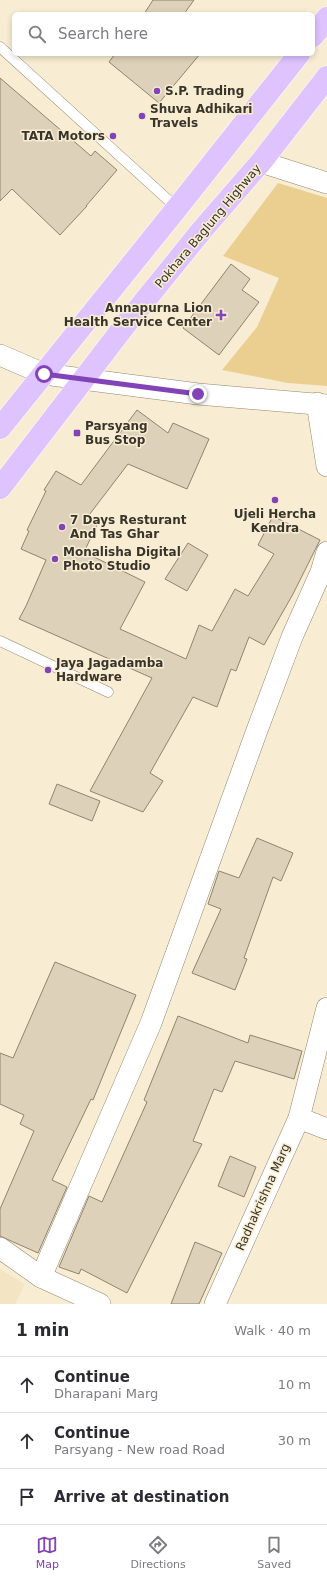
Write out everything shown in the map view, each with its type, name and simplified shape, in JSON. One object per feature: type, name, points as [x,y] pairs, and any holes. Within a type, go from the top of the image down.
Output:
[{"type":"highway","points":[[315,33],[327,18]]},
{"type":"highway","points":[[0,428],[297,56]]},
{"type":"highway","name":"Pokhara Baglung Highway","points":[[0,488],[83,380],[202,230],[261,162],[327,77]]},
{"type":"street","points":[[261,162],[327,183]]},
{"type":"street","points":[[0,355],[44,374],[83,380],[144,386],[198,394],[322,404],[327,466]]},
{"type":"street","points":[[41,1277],[150,1023],[292,637],[321,572],[327,552]]},
{"type":"street","name":"Radhakrishna Marg","points":[[215,1304],[299,1118],[327,1008]]},
{"type":"street","points":[[299,1118],[327,1129]]},
{"type":"street","points":[[0,1248],[41,1277],[100,1304]]},
{"type":"lane","points":[[0,47],[177,208]]},
{"type":"lane","points":[[0,640],[108,692]]},
{"type":"shaded area","points":[[278,183],[327,198],[327,386],[288,383],[222,370],[257,327],[279,278],[223,256]]},
{"type":"shaded area","points":[[0,1269],[25,1284],[15,1304],[0,1304]]},
{"type":"building","points":[[153,0],[194,0],[185,12],[145,12]]},
{"type":"building","name":"S.P. Trading","points":[[114,56],[198,56],[159,103],[109,62]]},
{"type":"building","points":[[0,78],[91,156],[95,151],[117,170],[60,235],[12,189],[0,201]]},
{"type":"building","name":"Annapurna Lion Health Service Center","points":[[231,264],[250,279],[242,290],[259,302],[219,355],[183,328]]},
{"type":"building","points":[[137,410],[168,433],[173,423],[209,439],[187,489],[128,464],[86,519],[97,525],[84,552],[145,582],[120,629],[186,659],[199,625],[212,631],[235,589],[248,596],[274,554],[258,545],[273,516],[320,540],[293,594],[264,645],[249,637],[236,671],[231,669],[217,707],[193,697],[150,773],[163,781],[143,812],[90,791],[152,678],[19,619],[46,560],[21,549],[29,531],[27,530],[46,491],[44,490],[56,471],[81,485]]},
{"type":"building","points":[[188,543],[208,555],[187,591],[165,579]]},
{"type":"building","points":[[57,784],[100,801],[92,821],[49,804]]},
{"type":"building","points":[[257,838],[293,853],[281,881],[273,877],[244,958],[247,959],[235,990],[192,973],[221,909],[208,904],[219,871],[239,878]]},
{"type":"building","points":[[55,962],[136,995],[93,1100],[91,1099],[52,1180],[67,1187],[38,1253],[0,1236],[0,1209],[34,1131],[20,1124],[24,1115],[0,1104],[0,1053],[13,1058]]},
{"type":"building","points":[[178,1016],[248,1043],[250,1035],[302,1051],[294,1079],[235,1061],[222,1092],[214,1089],[193,1141],[202,1144],[127,1293],[81,1269],[79,1274],[59,1267],[89,1196],[102,1202],[147,1102],[144,1100]]},
{"type":"building","points":[[230,1156],[256,1167],[244,1197],[218,1186]]},
{"type":"building","points":[[195,1242],[222,1253],[199,1304],[171,1304]]},
{"type":"place","name":"S.P. Trading","points":[[157,91]]},
{"type":"place","name":"Shuva Adhikari Travels","points":[[142,116]]},
{"type":"place","name":"TATA Motors","points":[[113,136]]},
{"type":"place","name":"Annapurna Lion Health Service Center","points":[[221,315]]},
{"type":"place","name":"Parsyang Bus Stop","points":[[77,433]]},
{"type":"place","name":"Ujeli Hercha Kendra","points":[[275,500]]},
{"type":"place","name":"7 Days Resturant And Tas Ghar","points":[[62,527]]},
{"type":"place","name":"Monalisha Digital Photo Studio","points":[[55,559]]},
{"type":"place","name":"Jaya Jagadamba Hardware","points":[[48,670]]},
{"type":"route","points":[[44,374],[198,394]]}]
